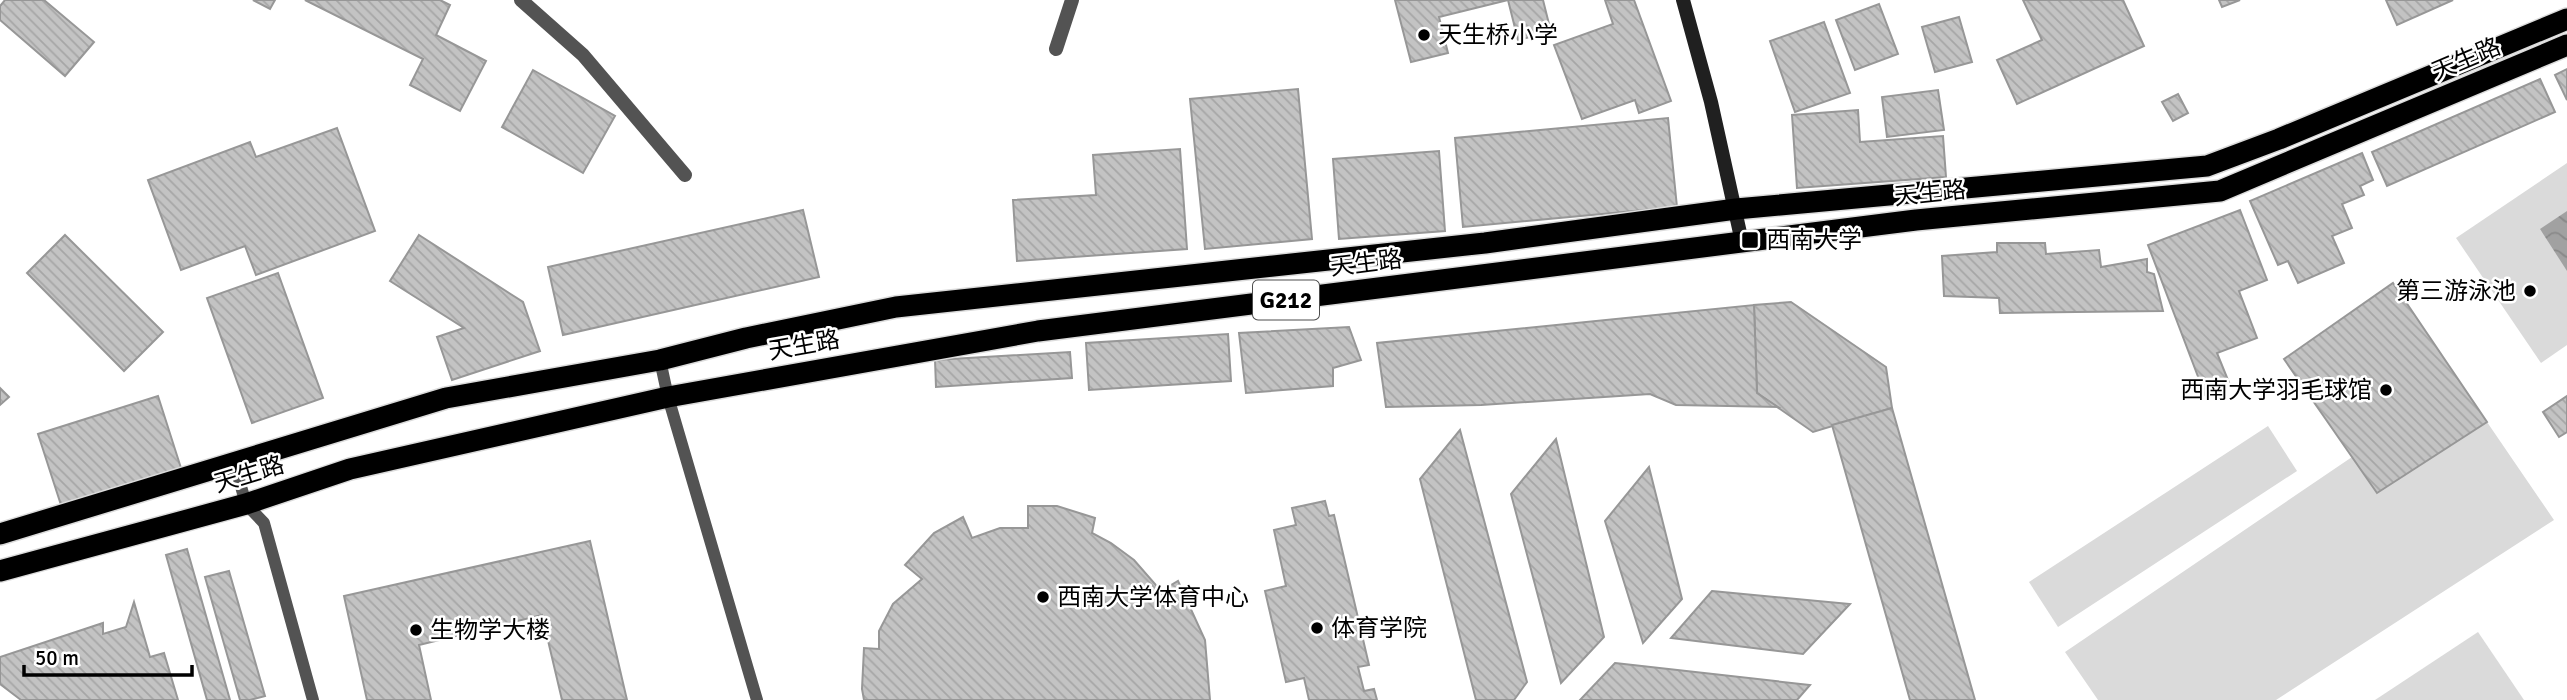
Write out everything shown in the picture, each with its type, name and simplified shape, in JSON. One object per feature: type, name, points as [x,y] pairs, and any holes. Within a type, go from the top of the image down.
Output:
[{"type":"highway","name":"天生路","points":[[0,534],[446,398],[660,360],[746,338],[896,307],[1485,243],[1736,209],[2207,166],[2279,139],[2567,19]]},
{"type":"highway","name":"天生路","points":[[0,571],[246,504],[350,469],[668,397],[1038,331],[1916,220],[2220,191],[2567,45]]},
{"type":"street","points":[[522,0],[583,55],[685,175]]},
{"type":"street","points":[[1056,49],[1072,0]]},
{"type":"street","points":[[1683,0],[1742,242]]},
{"type":"lane","points":[[660,360],[668,397],[757,700]]},
{"type":"lane","points":[[234,462],[246,504],[264,523],[313,700]]},
{"type":"shaded area","name":"第三游泳池","points":[[2567,163],[2567,345],[2541,363],[2456,238]]},
{"type":"shaded area","points":[[2487,422],[2554,520],[2276,700],[2098,700],[2065,652],[2352,457],[2377,493]]},
{"type":"shaded area","points":[[2268,426],[2297,471],[2058,627],[2029,582]]},
{"type":"shaded area","points":[[2478,632],[2524,700],[2375,700]]},
{"type":"water","points":[[2567,211],[2567,271],[2540,229]]},
{"type":"building","points":[[5,0],[44,0],[94,42],[65,76],[0,20],[0,6]]},
{"type":"building","points":[[253,0],[275,0],[270,9]]},
{"type":"building","points":[[305,0],[440,0],[450,5],[436,35],[486,61],[460,111],[410,85],[423,59]]},
{"type":"building","name":"天生桥小学","points":[[1395,0],[1508,0],[1439,17],[1448,53],[1411,62]]},
{"type":"building","name":"天生桥小学","points":[[1508,0],[1543,0],[1551,32],[1518,40]]},
{"type":"building","points":[[1605,0],[1634,0],[1671,101],[1639,113],[1635,100],[1582,119],[1554,45],[1613,24]]},
{"type":"building","points":[[2023,0],[2123,0],[2144,46],[2017,104],[1997,60],[2042,40]]},
{"type":"building","points":[[2219,0],[2240,0],[2222,7]]},
{"type":"building","points":[[2386,0],[2453,0],[2397,25]]},
{"type":"building","points":[[1879,4],[1898,54],[1855,70],[1836,20]]},
{"type":"building","points":[[1959,17],[1972,62],[1935,72],[1922,27]]},
{"type":"building","points":[[1824,22],[1850,93],[1795,112],[1770,41]]},
{"type":"building","points":[[2567,69],[2567,100],[2555,75]]},
{"type":"building","points":[[533,70],[615,116],[583,173],[502,127]]},
{"type":"building","points":[[2540,79],[2555,112],[2387,186],[2372,152]]},
{"type":"building","points":[[1298,89],[1312,239],[1205,249],[1190,99]]},
{"type":"building","points":[[1938,90],[1944,130],[1887,137],[1882,97]]},
{"type":"building","points":[[2178,94],[2188,113],[2173,121],[2162,102]]},
{"type":"building","points":[[1858,110],[1860,142],[1943,136],[1946,177],[1797,188],[1792,115]]},
{"type":"building","points":[[1668,118],[1677,207],[1463,227],[1455,138]]},
{"type":"building","points":[[337,128],[375,231],[256,275],[245,246],[181,270],[148,180],[250,142],[256,157]]},
{"type":"building","points":[[1180,149],[1187,249],[1017,261],[1013,200],[1096,195],[1093,155]]},
{"type":"building","points":[[1439,151],[1445,231],[1339,239],[1333,159]]},
{"type":"building","points":[[2362,153],[2373,180],[2360,186],[2364,195],[2342,204],[2352,228],[2332,236],[2344,263],[2298,283],[2288,261],[2278,265],[2250,201]]},
{"type":"building","points":[[803,210],[819,277],[563,335],[548,267]]},
{"type":"building","points":[[2240,210],[2267,280],[2239,291],[2257,338],[2217,353],[2230,385],[2205,395],[2148,245]]},
{"type":"building","points":[[65,235],[163,332],[124,371],[27,273]]},
{"type":"building","points":[[419,235],[523,302],[540,351],[452,380],[437,337],[464,328],[390,281]]},
{"type":"building","points":[[1997,243],[2045,243],[2046,254],[2099,250],[2101,267],[2147,259],[2147,272],[2154,274],[2163,311],[2000,313],[1999,298],[1944,296],[1942,256],[1997,252]]},
{"type":"building","points":[[278,273],[323,398],[252,423],[207,298]]},
{"type":"building","name":"西南大学羽毛球馆","points":[[2393,283],[2487,422],[2377,493],[2284,359]]},
{"type":"building","points":[[1791,302],[1886,367],[1892,408],[1813,432],[1757,393],[1754,305]]},
{"type":"building","points":[[1754,305],[1757,393],[1778,407],[1676,405],[1650,394],[1481,405],[1386,407],[1377,343]]},
{"type":"building","points":[[1349,327],[1361,360],[1333,368],[1333,386],[1246,393],[1239,333]]},
{"type":"building","points":[[1228,334],[1231,381],[1089,390],[1086,343]]},
{"type":"building","points":[[1070,352],[1072,378],[936,387],[935,360]]},
{"type":"building","points":[[0,388],[9,397],[0,405]]},
{"type":"building","points":[[158,396],[181,468],[61,505],[38,434]]},
{"type":"building","points":[[2567,396],[2567,432],[2559,437],[2543,412]]},
{"type":"building","points":[[1892,408],[1975,700],[1910,700],[1832,425]]},
{"type":"building","points":[[1460,430],[1527,682],[1514,700],[1476,700],[1420,479]]},
{"type":"building","points":[[1556,439],[1604,637],[1561,683],[1511,494]]},
{"type":"building","points":[[1649,467],[1682,599],[1643,643],[1605,521]]},
{"type":"building","name":"体育学院","points":[[1325,501],[1329,516],[1334,515],[1369,665],[1358,667],[1364,691],[1374,689],[1377,700],[1309,700],[1304,678],[1286,682],[1265,591],[1286,586],[1274,530],[1296,525],[1292,508]]},
{"type":"building","name":"西南大学体育中心","points":[[1028,506],[1057,506],[1095,518],[1092,533],[1134,560],[1161,591],[1178,581],[1205,640],[1210,700],[864,700],[864,648],[879,649],[879,631],[893,604],[922,579],[905,565],[934,533],[963,517],[972,538],[1000,528],[1028,528]]},
{"type":"building","name":"生物学大楼","points":[[590,541],[627,700],[562,700],[542,615],[419,645],[431,700],[367,700],[344,596]]},
{"type":"building","points":[[187,549],[230,700],[207,700],[166,555]]},
{"type":"building","points":[[229,571],[265,696],[250,700],[240,700],[205,577]]},
{"type":"building","points":[[1712,591],[1850,604],[1803,654],[1671,638]]},
{"type":"building","points":[[134,602],[150,657],[164,653],[178,700],[21,700],[0,684],[0,657],[103,623],[103,634],[126,627]]},
{"type":"building","points":[[1615,663],[1810,685],[1797,700],[1580,700]]},
{"type":"place","name":"天生桥小学","points":[[1424,35]]},
{"type":"place","name":"西南大学","points":[[1750,240]]},
{"type":"place","name":"第三游泳池","points":[[2530,291]]},
{"type":"place","name":"西南大学羽毛球馆","points":[[2386,390]]},
{"type":"place","name":"西南大学体育中心","points":[[1043,597]]},
{"type":"place","name":"体育学院","points":[[1317,628]]},
{"type":"place","name":"生物学大楼","points":[[416,630]]}]
